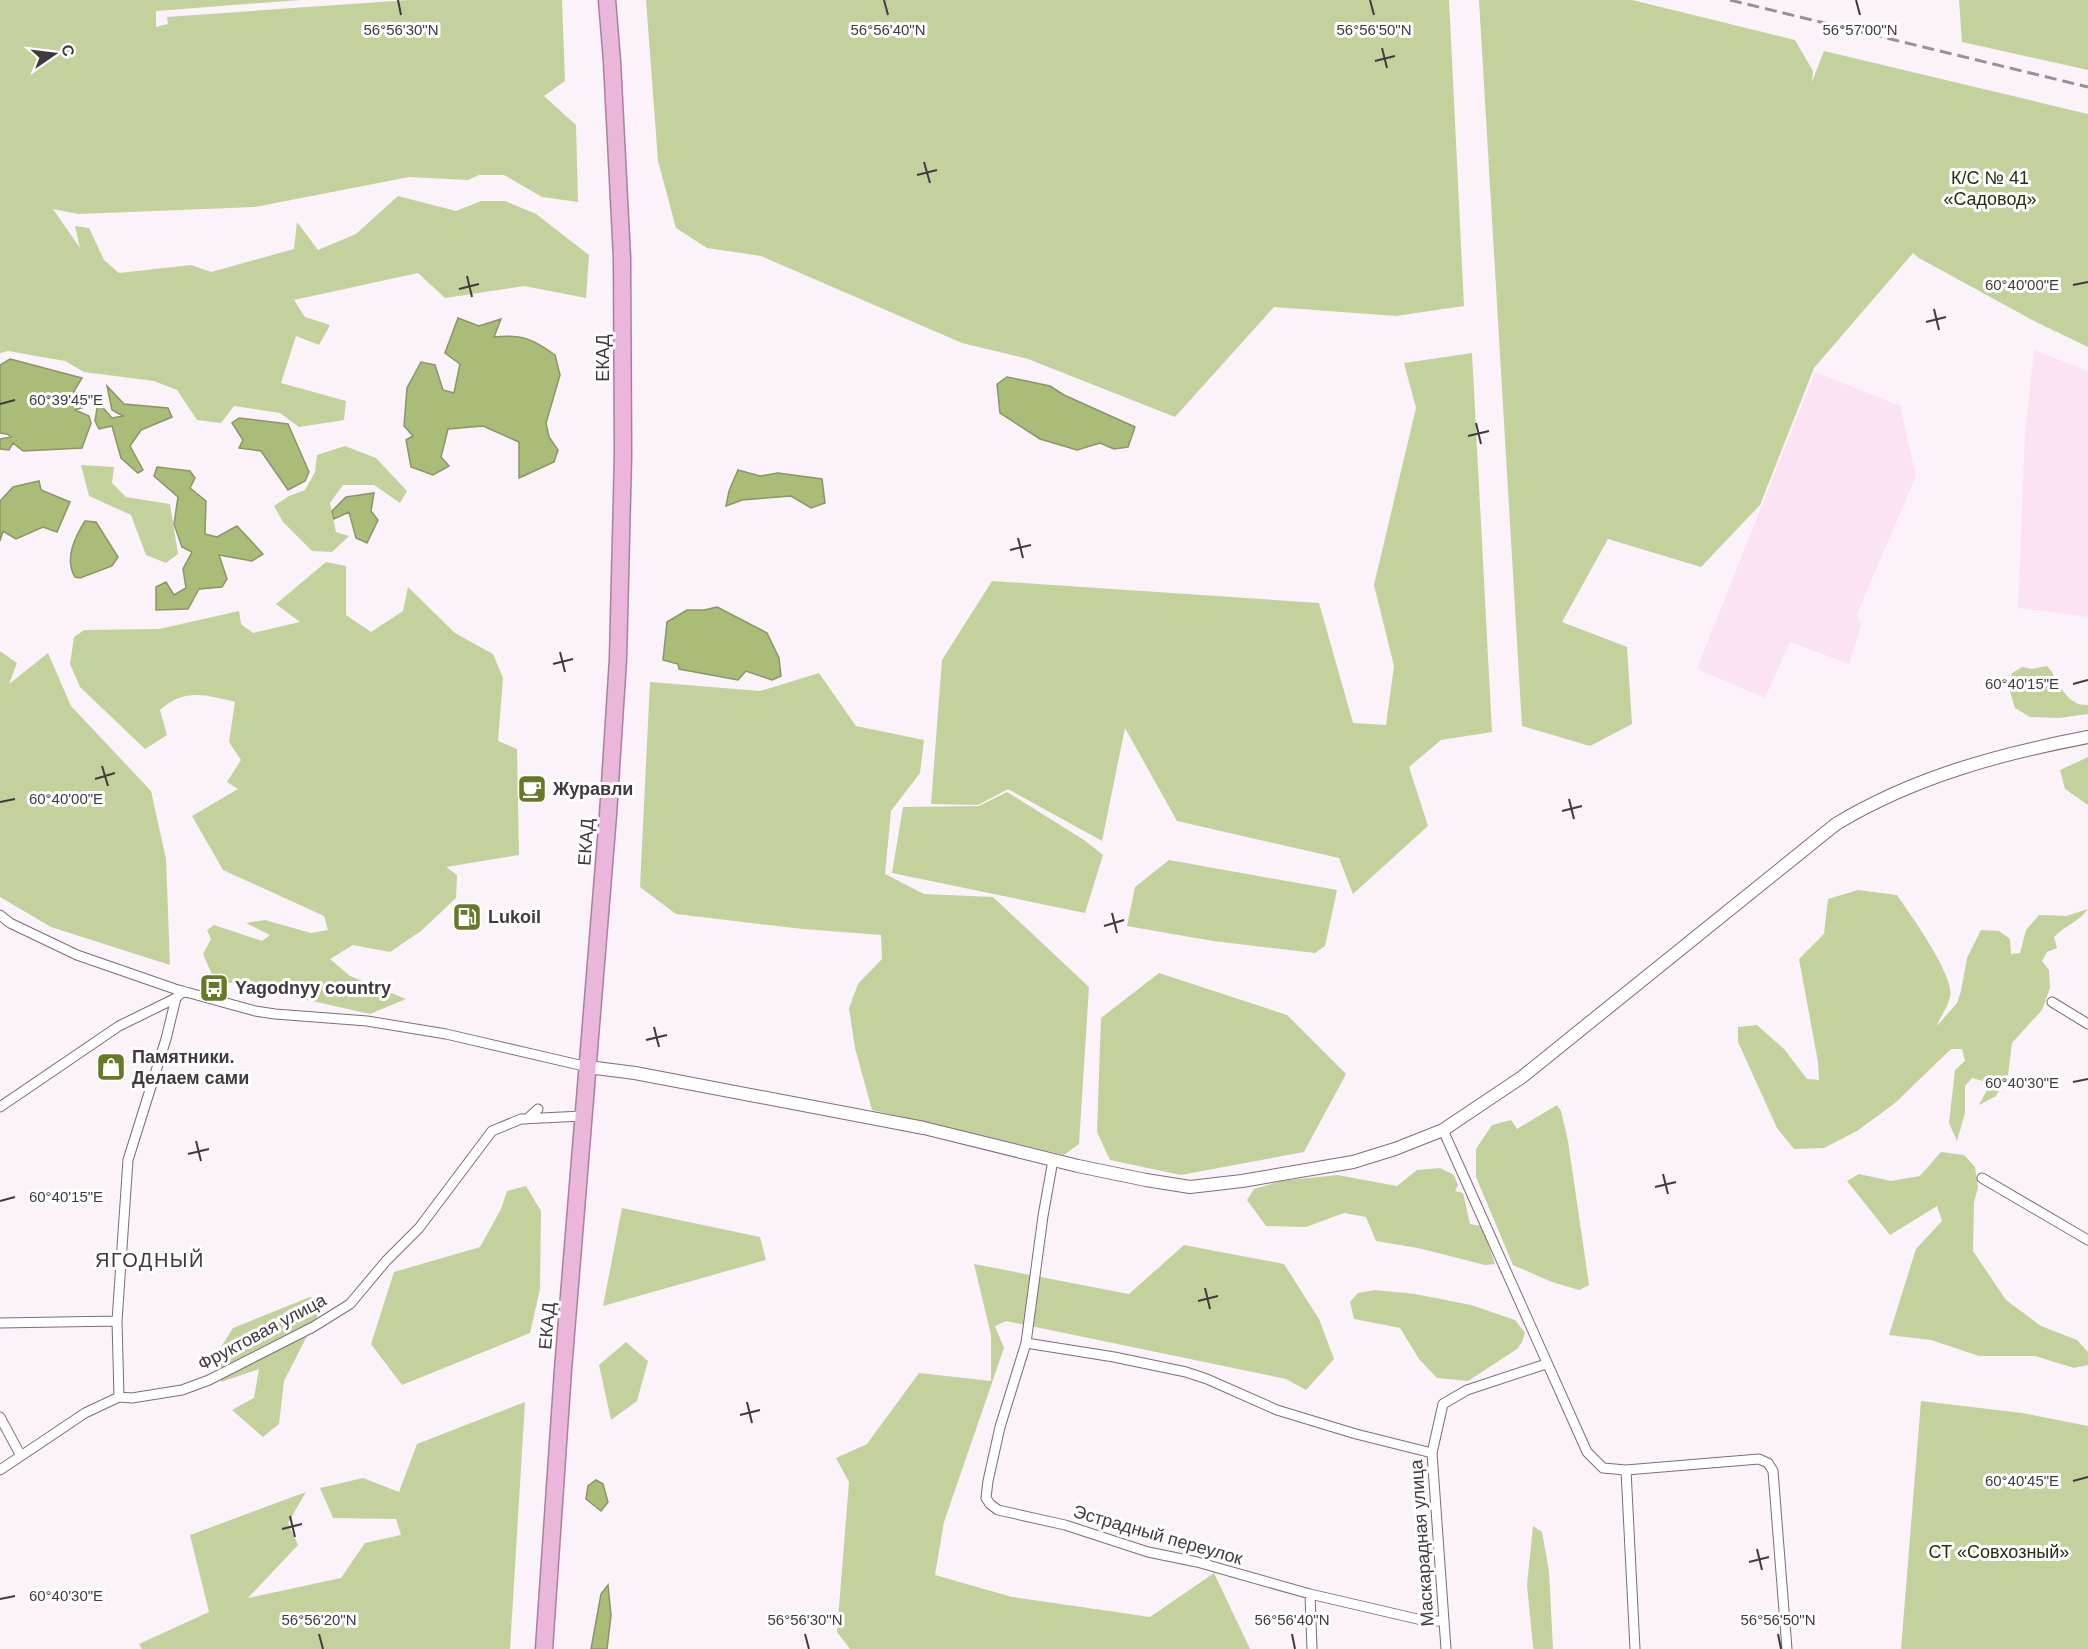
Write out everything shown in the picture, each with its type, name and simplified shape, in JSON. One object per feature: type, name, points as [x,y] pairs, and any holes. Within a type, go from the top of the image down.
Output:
[{"type":"highway","name":"ЕКАД","points":[[544,1649],[563,1370],[618,659],[623,456],[622,258],[607,0]]},
{"type":"street","points":[[0,915],[10,923],[77,956],[179,994],[275,1014],[367,1021],[446,1034],[588,1067],[635,1073],[924,1128],[1053,1160],[1146,1180],[1190,1186],[1242,1181],[1353,1162],[1395,1149],[1443,1130],[1522,1077],[1826,832],[1852,814],[1913,785],[1970,764],[2088,737]]},
{"type":"street","points":[[0,1107],[119,1026],[179,994]]},
{"type":"street","points":[[119,1397],[117,1321],[128,1160],[179,994]]},
{"type":"street","points":[[2052,1002],[2088,1024]]},
{"type":"street","points":[[527,1119],[538,1109]]},
{"type":"street","name":"Фруктовая улица","points":[[0,1470],[85,1413],[119,1397],[132,1398],[182,1390],[210,1380],[313,1327],[350,1304],[386,1261],[419,1228],[492,1131],[527,1119],[583,1116]]},
{"type":"street","points":[[1443,1130],[1587,1452],[1603,1468],[1626,1470],[1759,1459],[1768,1463],[1773,1471],[1787,1649]]},
{"type":"street","points":[[1053,1160],[1026,1343],[1114,1357],[1186,1372],[1276,1410],[1432,1453]]},
{"type":"street","points":[[1982,1178],[2088,1240]]},
{"type":"street","points":[[0,1323],[117,1321]]},
{"type":"street","name":"Эстрадный переулок","points":[[1026,1343],[999,1427],[988,1481],[986,1498],[998,1510],[1065,1525],[1148,1552],[1197,1562],[1310,1594],[1426,1622],[1444,1621]]},
{"type":"street","name":"Маскарадная улица","points":[[1446,1649],[1432,1453],[1443,1404],[1467,1390],[1546,1364]]},
{"type":"street","points":[[0,1417],[21,1456]]},
{"type":"street","points":[[1626,1470],[1635,1649]]},
{"type":"street","points":[[1310,1594],[1312,1649]]},
{"type":"shaded area","points":[[458,318],[479,326],[501,319],[494,337],[512,336],[527,339],[555,355],[560,375],[546,423],[549,437],[558,450],[554,462],[519,478],[519,442],[483,426],[448,429],[441,457],[449,466],[433,475],[411,467],[406,440],[413,436],[404,426],[407,388],[421,362],[435,365],[443,390],[454,393],[460,364],[445,353]]},
{"type":"shaded area","points":[[2034,350],[2088,371],[2088,617],[2018,608],[2025,434]]},
{"type":"shaded area","points":[[10,359],[82,378],[74,391],[84,407],[75,410],[89,416],[91,423],[82,448],[23,451],[13,443],[9,450],[0,449],[0,439],[11,437],[0,433],[0,365]]},
{"type":"shaded area","points":[[1815,372],[1900,406],[1916,476],[1857,614],[1861,626],[1849,664],[1790,642],[1765,698],[1697,669]]},
{"type":"shaded area","points":[[1007,377],[1050,386],[1064,395],[1135,427],[1128,447],[1114,449],[1100,443],[1077,450],[1040,439],[1000,413],[997,384]]},
{"type":"shaded area","points":[[107,386],[124,404],[168,408],[172,417],[141,430],[130,446],[143,470],[138,473],[121,458],[112,426],[99,429],[95,421],[98,402],[112,418],[123,416],[112,410]]},
{"type":"shaded area","points":[[239,418],[288,424],[309,472],[305,481],[288,490],[261,451],[239,448],[243,440],[232,423]]},
{"type":"shaded area","points":[[157,467],[190,471],[195,478],[190,488],[206,501],[205,534],[217,537],[237,526],[263,554],[252,561],[219,555],[227,579],[222,587],[199,589],[188,609],[156,610],[156,587],[166,582],[174,595],[186,588],[183,569],[192,552],[182,547],[174,524],[178,497],[154,476]]},
{"type":"shaded area","points":[[738,470],[760,476],[778,473],[822,479],[825,503],[811,508],[791,496],[742,500],[726,506],[729,491]]},
{"type":"shaded area","points":[[39,481],[41,490],[70,502],[57,532],[43,527],[16,539],[3,531],[0,541],[0,501],[13,487]]},
{"type":"shaded area","points":[[374,493],[371,511],[378,520],[367,543],[356,538],[349,512],[334,519],[332,511],[346,497]]},
{"type":"shaded area","points":[[85,521],[96,522],[118,557],[112,566],[80,578],[75,577],[72,570],[71,556],[72,548]]},
{"type":"shaded area","points":[[717,607],[767,633],[779,658],[781,676],[772,680],[746,671],[738,680],[679,669],[678,664],[663,660],[667,622],[687,610]]},
{"type":"shaded area","points":[[596,1480],[603,1484],[608,1502],[601,1511],[586,1499],[588,1486]]},
{"type":"shaded area","points":[[608,1585],[611,1615],[607,1649],[591,1649],[601,1594]]},
{"type":"green space","points":[[0,0],[300,0],[156,11],[156,27],[168,24],[167,17],[408,0],[562,0],[565,81],[544,96],[576,125],[578,202],[542,197],[504,175],[479,175],[468,180],[409,177],[255,207],[78,214],[53,209],[80,248],[75,226],[89,228],[104,260],[119,273],[191,265],[211,272],[294,249],[297,222],[318,250],[356,234],[398,196],[456,211],[481,201],[505,201],[536,214],[589,255],[586,298],[524,286],[445,298],[418,273],[294,300],[305,317],[330,325],[319,345],[296,336],[281,383],[346,401],[344,420],[299,427],[280,413],[234,406],[221,423],[197,420],[177,390],[154,381],[84,372],[65,361],[8,351],[0,353]]},
{"type":"green space","points":[[646,0],[1449,0],[1464,306],[1396,316],[1274,307],[1175,417],[1028,359],[962,343],[761,256],[707,248],[676,228],[658,161]]},
{"type":"green space","name":"К/С № 41 «Садовод»","points":[[1479,0],[1632,0],[1795,40],[1813,71],[1812,82],[1824,51],[2088,114],[2088,347],[2036,322],[1913,253],[1814,368],[1760,505],[1701,567],[1608,539],[1562,622],[1627,647],[1632,724],[1590,746],[1522,726]]},
{"type":"green space","points":[[1959,0],[2088,0],[2088,70],[1962,42]]},
{"type":"green space","points":[[1472,353],[1492,732],[1441,740],[1409,767],[1428,826],[1353,894],[1339,858],[1177,821],[1125,728],[1102,841],[1008,789],[978,805],[931,804],[942,660],[992,581],[1319,603],[1353,723],[1386,725],[1394,666],[1374,585],[1416,408],[1404,363]]},
{"type":"green space","points":[[345,446],[376,458],[407,491],[400,503],[374,485],[343,485],[330,503],[336,532],[349,536],[332,552],[312,551],[283,522],[274,506],[289,496],[305,490],[315,472],[317,455]]},
{"type":"green space","points":[[81,465],[114,467],[112,483],[126,497],[170,504],[178,554],[166,563],[146,555],[131,515],[89,496]]},
{"type":"green space","points":[[326,562],[346,566],[346,615],[371,632],[403,611],[408,587],[455,633],[493,654],[503,678],[498,741],[517,749],[519,855],[446,867],[457,875],[456,898],[421,931],[390,952],[353,945],[330,959],[350,976],[406,999],[370,1014],[214,979],[203,954],[211,939],[207,930],[214,925],[262,941],[270,935],[246,923],[265,920],[311,933],[328,930],[324,916],[223,870],[192,816],[238,789],[227,782],[241,760],[229,742],[235,702],[196,695],[178,698],[160,710],[167,735],[145,749],[80,687],[70,664],[74,637],[84,630],[159,629],[239,611],[241,624],[253,633],[300,622],[276,604]]},
{"type":"green space","points":[[0,651],[17,663],[9,684],[48,653],[71,706],[151,791],[166,859],[170,965],[51,927],[0,897]]},
{"type":"green space","points":[[2047,666],[2068,697],[2080,704],[2088,705],[2088,714],[2059,718],[2030,717],[2015,708],[2009,688],[2012,673],[2022,667],[2032,669]]},
{"type":"green space","points":[[819,673],[856,726],[924,740],[920,773],[891,811],[885,874],[924,894],[993,897],[1089,987],[1079,1144],[1064,1155],[872,1110],[855,1048],[849,1008],[858,984],[882,959],[881,935],[803,929],[676,914],[640,887],[650,682],[760,691]]},
{"type":"green space","points":[[2088,757],[2088,805],[2065,789],[2060,770]]},
{"type":"green space","points":[[1007,792],[1084,840],[1103,855],[1085,913],[892,873],[903,807],[979,806]]},
{"type":"green space","points":[[1169,860],[1337,890],[1325,946],[1315,953],[1213,941],[1127,926],[1135,887]]},
{"type":"green space","points":[[1858,890],[1897,895],[1930,945],[1946,975],[1950,988],[1949,1001],[1937,1026],[1957,1003],[1967,958],[1981,930],[1999,931],[2010,939],[2011,954],[2020,953],[2026,930],[2039,915],[2066,916],[2088,909],[2054,937],[2057,948],[2047,952],[2042,961],[2049,970],[2050,988],[2042,1010],[2012,1043],[2008,1075],[1996,1096],[1979,1105],[1987,1090],[1983,1081],[1972,1078],[1965,1086],[1965,1113],[1957,1141],[1949,1123],[1955,1070],[1965,1061],[1962,1049],[1951,1049],[1895,1103],[1857,1131],[1824,1148],[1794,1149],[1777,1128],[1738,1042],[1738,1027],[1757,1025],[1784,1049],[1807,1079],[1819,1080],[1818,1062],[1799,959],[1824,934],[1828,899]]},
{"type":"green space","points":[[1159,973],[1287,1015],[1346,1074],[1304,1152],[1181,1175],[1110,1160],[1097,1132],[1101,1018]]},
{"type":"green space","points":[[1557,1105],[1561,1111],[1568,1141],[1589,1285],[1579,1290],[1552,1282],[1513,1265],[1476,1177],[1476,1149],[1492,1125],[1511,1120],[1517,1129]]},
{"type":"green space","points":[[1941,1152],[1964,1155],[1975,1167],[1978,1187],[1974,1203],[1973,1251],[2006,1300],[2041,1326],[2077,1340],[2088,1352],[2088,1365],[2074,1368],[2035,1356],[1979,1356],[1931,1340],[1889,1335],[1916,1249],[1942,1221],[1937,1206],[1890,1235],[1847,1181],[1859,1174],[1891,1181],[1920,1176]]},
{"type":"green space","points":[[1440,1168],[1454,1175],[1458,1185],[1455,1191],[1463,1193],[1470,1224],[1482,1226],[1495,1264],[1485,1265],[1418,1248],[1376,1241],[1366,1217],[1344,1213],[1306,1227],[1266,1226],[1247,1200],[1254,1189],[1281,1181],[1337,1175],[1397,1186],[1417,1170]]},
{"type":"green space","points":[[526,1186],[541,1211],[540,1289],[530,1333],[402,1385],[371,1344],[394,1272],[480,1247],[501,1209],[507,1191]]},
{"type":"green space","points":[[622,1208],[760,1237],[766,1260],[603,1306]]},
{"type":"green space","points":[[1184,1245],[1284,1264],[1319,1319],[1334,1359],[1306,1390],[1286,1379],[1006,1321],[995,1326],[1004,1348],[944,1522],[935,1575],[1012,1597],[1150,1617],[1214,1573],[1250,1649],[850,1649],[837,1632],[849,1482],[836,1458],[867,1444],[919,1373],[991,1381],[991,1335],[974,1264],[1129,1294]]},
{"type":"green space","points":[[1375,1290],[1415,1294],[1471,1305],[1515,1320],[1525,1333],[1517,1349],[1468,1381],[1437,1378],[1419,1359],[1400,1328],[1354,1319],[1350,1302],[1358,1293]]},
{"type":"green space","points":[[310,1297],[324,1303],[284,1381],[279,1424],[263,1437],[232,1410],[254,1398],[259,1369],[221,1382],[221,1347],[233,1328]]},
{"type":"green space","points":[[626,1342],[648,1361],[637,1401],[611,1420],[599,1365]]},
{"type":"green space","name":"СТ «Совхозный»","points":[[1921,1401],[2022,1413],[2088,1426],[2088,1649],[1901,1649]]},
{"type":"green space","points":[[525,1402],[510,1649],[142,1649],[139,1644],[209,1612],[190,1535],[306,1492],[288,1523],[298,1545],[248,1598],[341,1578],[365,1543],[401,1535],[396,1519],[333,1518],[320,1488],[363,1478],[399,1492],[417,1444]]},
{"type":"green space","points":[[1533,1526],[1542,1532],[1549,1571],[1553,1649],[1534,1649],[1533,1646],[1527,1585]]},
{"type":"railway","points":[[1730,0],[2088,87]]},
{"type":"place","name":"Журавли","points":[[532,789]]},
{"type":"place","name":"Lukoil","points":[[467,917]]},
{"type":"place","name":"Yagodnyy country","points":[[214,988]]},
{"type":"place","name":"Памятники. Делаем сами","points":[[111,1067]]},
{"type":"district","name":"ЯГОДНЫЙ","points":[[150,1260]]}]
